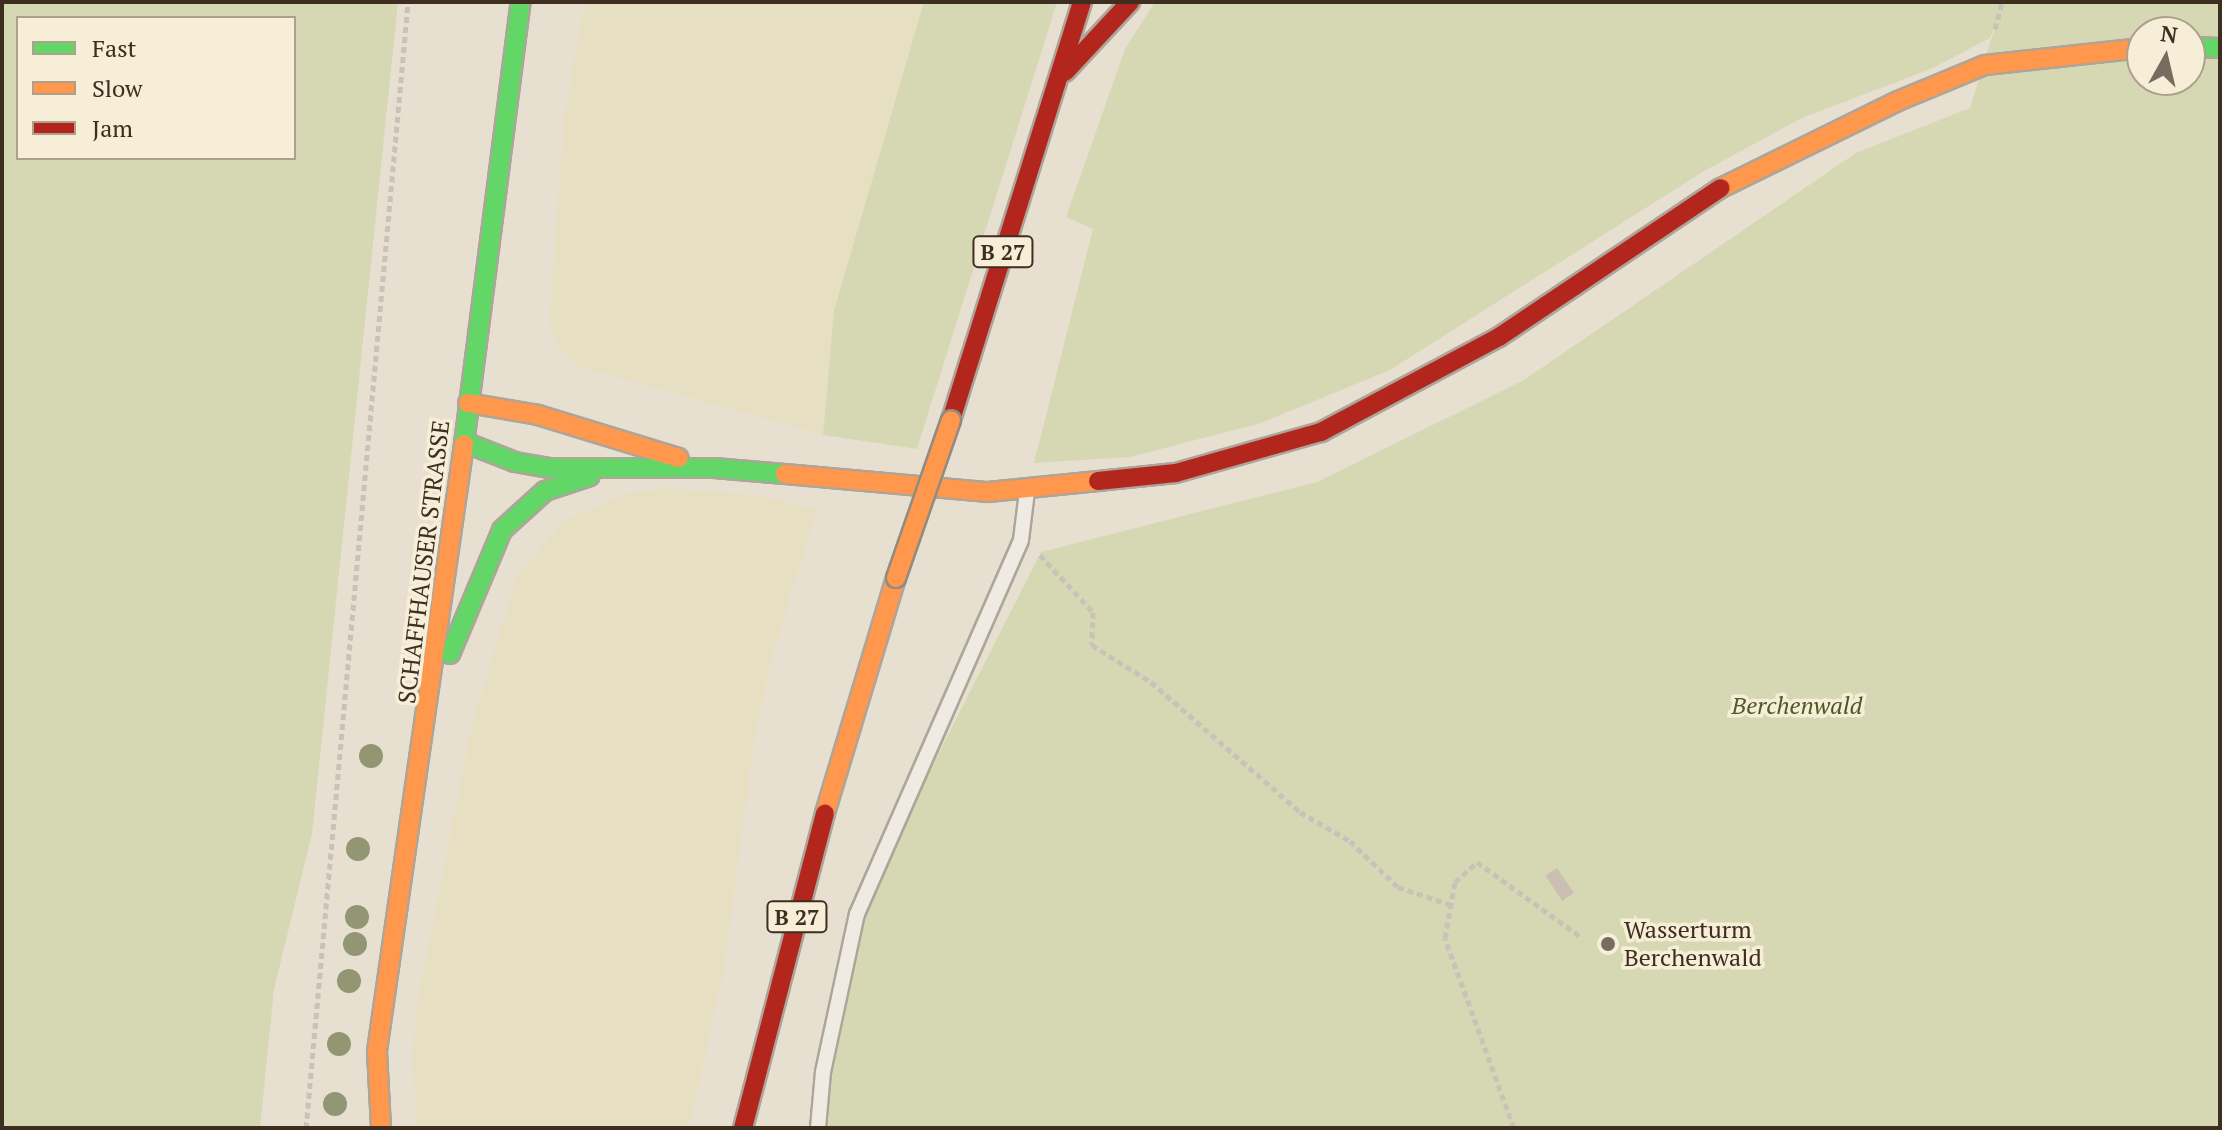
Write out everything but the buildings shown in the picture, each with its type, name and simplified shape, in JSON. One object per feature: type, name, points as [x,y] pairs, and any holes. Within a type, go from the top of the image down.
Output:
[{"type":"main road","name":"SCHAFFHAUSER STRASSE","points":[[381,1128],[377,1051],[432,694],[521,2]]},
{"type":"main road","name":"B 27","points":[[743,1128],[847,731],[951,420],[1082,2]]},
{"type":"main road","points":[[1055,83],[1130,2]]},
{"type":"main road","points":[[464,442],[515,462],[605,471],[714,468],[888,487],[1027,491],[1176,473],[1321,432],[1499,337],[1719,189],[1809,140],[1985,65],[2126,50]]},
{"type":"main road","points":[[468,403],[538,415],[714,468]]},
{"type":"main road","points":[[432,694],[502,530],[545,491],[605,471]]},
{"type":"lane","points":[[818,1128],[823,1072],[857,914],[1021,540],[1027,491]]},
{"type":"path","points":[[306,1128],[408,2]]},
{"type":"path","points":[[1035,550],[1093,612],[1092,645],[1151,682],[1300,812],[1350,841],[1398,887],[1449,904]]},
{"type":"path","points":[[1514,1128],[1445,938],[1455,882],[1477,862],[1581,937]]},
{"type":"shaded area","points":[[585,2],[924,2],[834,311],[823,435],[578,366],[559,348],[549,324],[564,117]]},
{"type":"shaded area","points":[[667,488],[751,495],[817,509],[772,656],[754,740],[725,964],[689,1128],[418,1128],[412,1057],[418,998],[472,726],[516,578],[564,521],[625,494]]},
{"type":"green space","points":[[2,2],[398,2],[312,834],[274,989],[260,1128],[2,1128]]},
{"type":"green space","points":[[924,2],[1057,2],[917,449],[823,435],[834,311]]},
{"type":"green space","name":"Berchenwald","points":[[1155,2],[2220,2],[2220,1128],[818,1128],[857,914],[1041,552],[1317,482],[1524,380],[1856,153],[1970,108],[1998,17],[1990,38],[1933,68],[1802,118],[1704,171],[1390,370],[1261,423],[1130,457],[1034,463],[1093,229],[1066,217],[1125,49]]},
{"type":"traffic: fast","points":[[464,444],[521,2]]},
{"type":"traffic: fast","points":[[2206,48],[2220,48]]},
{"type":"traffic: fast","points":[[464,442],[515,462],[548,468],[714,468],[785,474]]},
{"type":"traffic: fast","points":[[450,654],[502,530],[545,491],[590,476]]},
{"type":"traffic: slow","points":[[1721,188],[1898,101],[1985,65],[2126,50]]},
{"type":"traffic: slow","points":[[468,403],[538,415],[679,458]]},
{"type":"traffic: slow","points":[[896,578],[951,420]]},
{"type":"traffic: slow","points":[[381,1128],[377,1051],[464,444]]},
{"type":"traffic: slow","points":[[785,474],[988,492],[1098,481]]},
{"type":"traffic: slow","points":[[825,813],[896,578]]},
{"type":"traffic: jam","points":[[951,420],[1082,2]]},
{"type":"traffic: jam","points":[[1065,72],[1130,2]]},
{"type":"traffic: jam","points":[[1098,481],[1176,473],[1321,432],[1499,337],[1721,188]]},
{"type":"traffic: jam","points":[[743,1128],[825,813]]},
{"type":"place","name":"Wasserturm Berchenwald","points":[[1608,944]]}]
